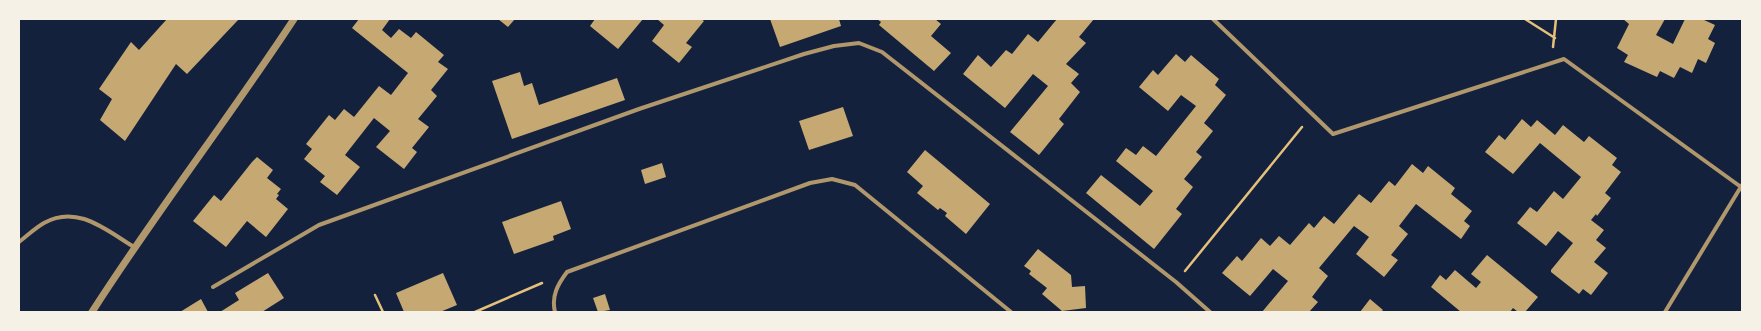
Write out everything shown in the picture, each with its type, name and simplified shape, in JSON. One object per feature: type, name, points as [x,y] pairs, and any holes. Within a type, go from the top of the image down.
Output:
[{"type":"street","points":[[92,312],[134,247],[252,83],[294,19]]},
{"type":"street","points":[[1213,19],[1333,134],[1550,65],[1564,59],[1741,186],[1665,312]]},
{"type":"street","points":[[213,287],[319,225],[646,107],[804,54],[834,46],[859,43],[882,52],[1176,282],[1210,312]]},
{"type":"street","points":[[556,312],[554,307],[556,288],[567,272],[810,183],[832,179],[855,185],[1011,312]]},
{"type":"street","points":[[19,242],[44,223],[65,216],[85,218],[134,247]]},
{"type":"path","points":[[1525,19],[1555,38]]},
{"type":"path","points":[[1550,65],[1555,38],[1556,19]]},
{"type":"path","points":[[1176,282],[1312,114]]},
{"type":"path","points":[[475,312],[567,272]]},
{"type":"path","points":[[375,295],[382,312]]},
{"type":"building","points":[[167,19],[239,19],[187,74],[176,64],[125,141],[100,120],[112,99],[99,89],[131,42],[139,50]]},
{"type":"building","points":[[359,19],[390,19],[382,30],[391,38],[399,29],[411,38],[416,32],[444,55],[438,62],[448,69],[431,90],[437,96],[418,119],[429,127],[412,148],[417,152],[404,169],[376,147],[390,131],[374,118],[345,155],[360,167],[337,195],[320,182],[325,176],[304,159],[312,149],[306,144],[329,115],[335,120],[344,109],[354,117],[379,86],[391,95],[408,73],[352,28]]},
{"type":"building","points":[[498,19],[515,19],[508,27]]},
{"type":"building","points":[[595,19],[643,19],[618,49],[590,26]]},
{"type":"building","points":[[657,19],[701,19],[704,21],[686,43],[692,47],[679,63],[652,41],[664,25]]},
{"type":"building","points":[[770,19],[839,19],[841,26],[780,47]]},
{"type":"building","points":[[877,19],[935,19],[941,24],[931,36],[951,53],[934,71],[879,25],[881,22]]},
{"type":"building","points":[[1057,19],[1094,19],[1079,37],[1086,43],[1066,64],[1079,74],[1071,83],[1080,92],[1059,119],[1064,124],[1039,155],[1010,132],[1048,86],[1033,74],[1005,108],[963,74],[978,55],[991,67],[1006,50],[1012,54],[1028,34],[1038,42]]},
{"type":"building","points":[[1623,19],[1665,19],[1656,35],[1673,44],[1685,19],[1702,19],[1715,25],[1708,39],[1715,43],[1706,63],[1698,59],[1692,73],[1680,67],[1674,78],[1660,71],[1657,77],[1624,62],[1628,55],[1617,48],[1629,24]]},
{"type":"building","points":[[1176,54],[1185,62],[1191,55],[1219,79],[1215,85],[1226,95],[1204,123],[1213,131],[1196,152],[1202,157],[1184,179],[1193,187],[1176,209],[1182,214],[1154,249],[1086,193],[1101,175],[1140,206],[1153,191],[1116,161],[1126,148],[1136,155],[1143,146],[1156,156],[1196,106],[1181,95],[1168,111],[1139,87],[1153,70],[1158,75]]},
{"type":"building","points":[[520,72],[524,86],[532,83],[539,105],[617,78],[625,100],[512,139],[492,81]]},
{"type":"building","points":[[843,107],[853,136],[809,150],[799,121]]},
{"type":"building","points":[[1522,119],[1531,127],[1537,120],[1555,135],[1563,125],[1584,142],[1589,136],[1617,158],[1612,165],[1621,172],[1605,193],[1611,198],[1597,216],[1596,214],[1591,220],[1604,230],[1596,240],[1606,248],[1594,262],[1608,273],[1591,295],[1583,289],[1579,294],[1551,272],[1551,270],[1573,243],[1558,231],[1546,246],[1517,223],[1530,207],[1537,212],[1554,191],[1563,199],[1581,177],[1540,143],[1513,174],[1485,152],[1499,135],[1505,140]]},
{"type":"building","points":[[925,150],[990,204],[966,234],[945,216],[947,213],[940,208],[938,210],[917,193],[923,186],[907,172]]},
{"type":"building","points":[[257,157],[273,170],[267,178],[281,189],[277,194],[279,195],[276,199],[288,209],[266,237],[247,221],[226,247],[193,221],[214,195],[221,201]]},
{"type":"building","points":[[662,163],[666,177],[645,184],[641,170]]},
{"type":"building","points":[[1412,164],[1423,173],[1428,166],[1455,188],[1451,194],[1472,211],[1464,221],[1470,226],[1461,239],[1416,204],[1399,226],[1408,234],[1391,255],[1398,260],[1384,277],[1356,254],[1369,237],[1354,226],[1319,268],[1328,276],[1312,297],[1318,302],[1309,312],[1262,312],[1288,281],[1273,269],[1250,296],[1222,273],[1237,256],[1242,261],[1261,238],[1270,246],[1279,236],[1290,245],[1309,223],[1314,228],[1324,216],[1334,224],[1359,194],[1371,203],[1389,181],[1395,186]]},
{"type":"building","points":[[561,201],[571,229],[553,236],[554,240],[514,254],[502,222]]},
{"type":"building","points":[[1038,249],[1071,275],[1072,287],[1085,286],[1086,308],[1062,311],[1042,294],[1047,288],[1029,274],[1031,271],[1024,266]]},
{"type":"building","points":[[1487,255],[1538,297],[1525,312],[1518,312],[1513,308],[1510,312],[1461,312],[1431,287],[1440,275],[1446,280],[1455,270],[1476,288],[1481,282],[1471,274]]},
{"type":"building","points":[[268,273],[284,298],[262,312],[220,312],[239,300],[235,293]]},
{"type":"building","points":[[443,273],[457,305],[440,312],[404,312],[396,293]]},
{"type":"building","points":[[605,294],[610,310],[598,312],[593,298]]},
{"type":"building","points":[[201,299],[208,312],[180,312]]},
{"type":"building","points":[[1370,299],[1383,310],[1381,312],[1360,312]]}]
